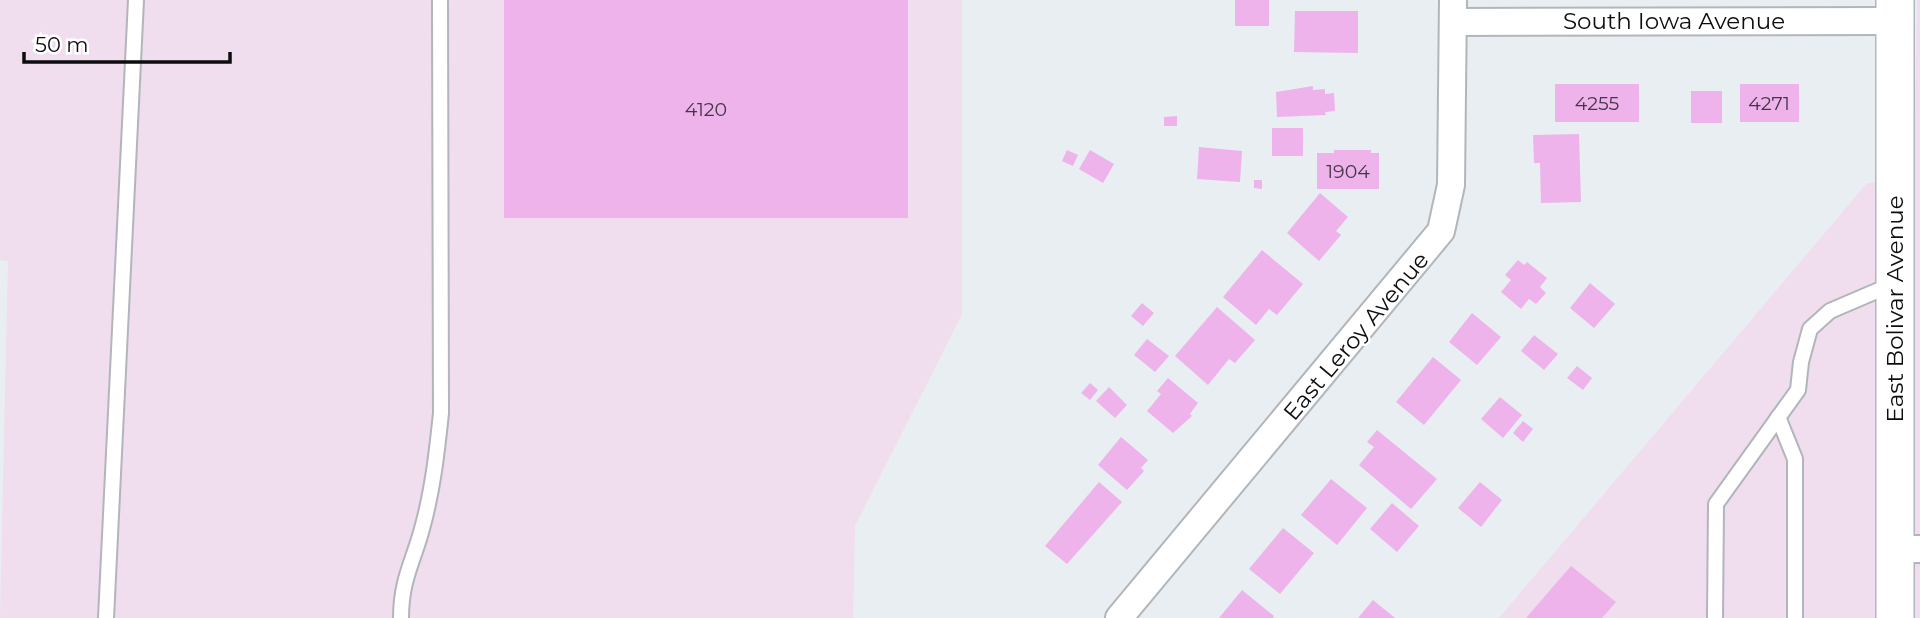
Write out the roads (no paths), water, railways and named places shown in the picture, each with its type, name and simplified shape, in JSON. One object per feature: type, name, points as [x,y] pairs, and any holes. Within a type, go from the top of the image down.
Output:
[{"type":"street","name":"South Iowa Avenue","points":[[1453,11],[1895,10]]},
{"type":"street","name":"East Bolivar Avenue","points":[[1895,10],[1895,283],[1908,549],[1895,618]]},
{"type":"street","name":"East Leroy Avenue","points":[[1119,618],[1441,232],[1451,186],[1453,11]]},
{"type":"lane","points":[[106,618],[136,0]]},
{"type":"lane","points":[[401,618],[401,590],[423,527],[436,467],[441,413],[440,0]]},
{"type":"lane","points":[[1716,618],[1717,505],[1798,390],[1801,362],[1810,329],[1830,311],[1895,283]]},
{"type":"lane","points":[[1778,418],[1795,459],[1795,618]]}]
